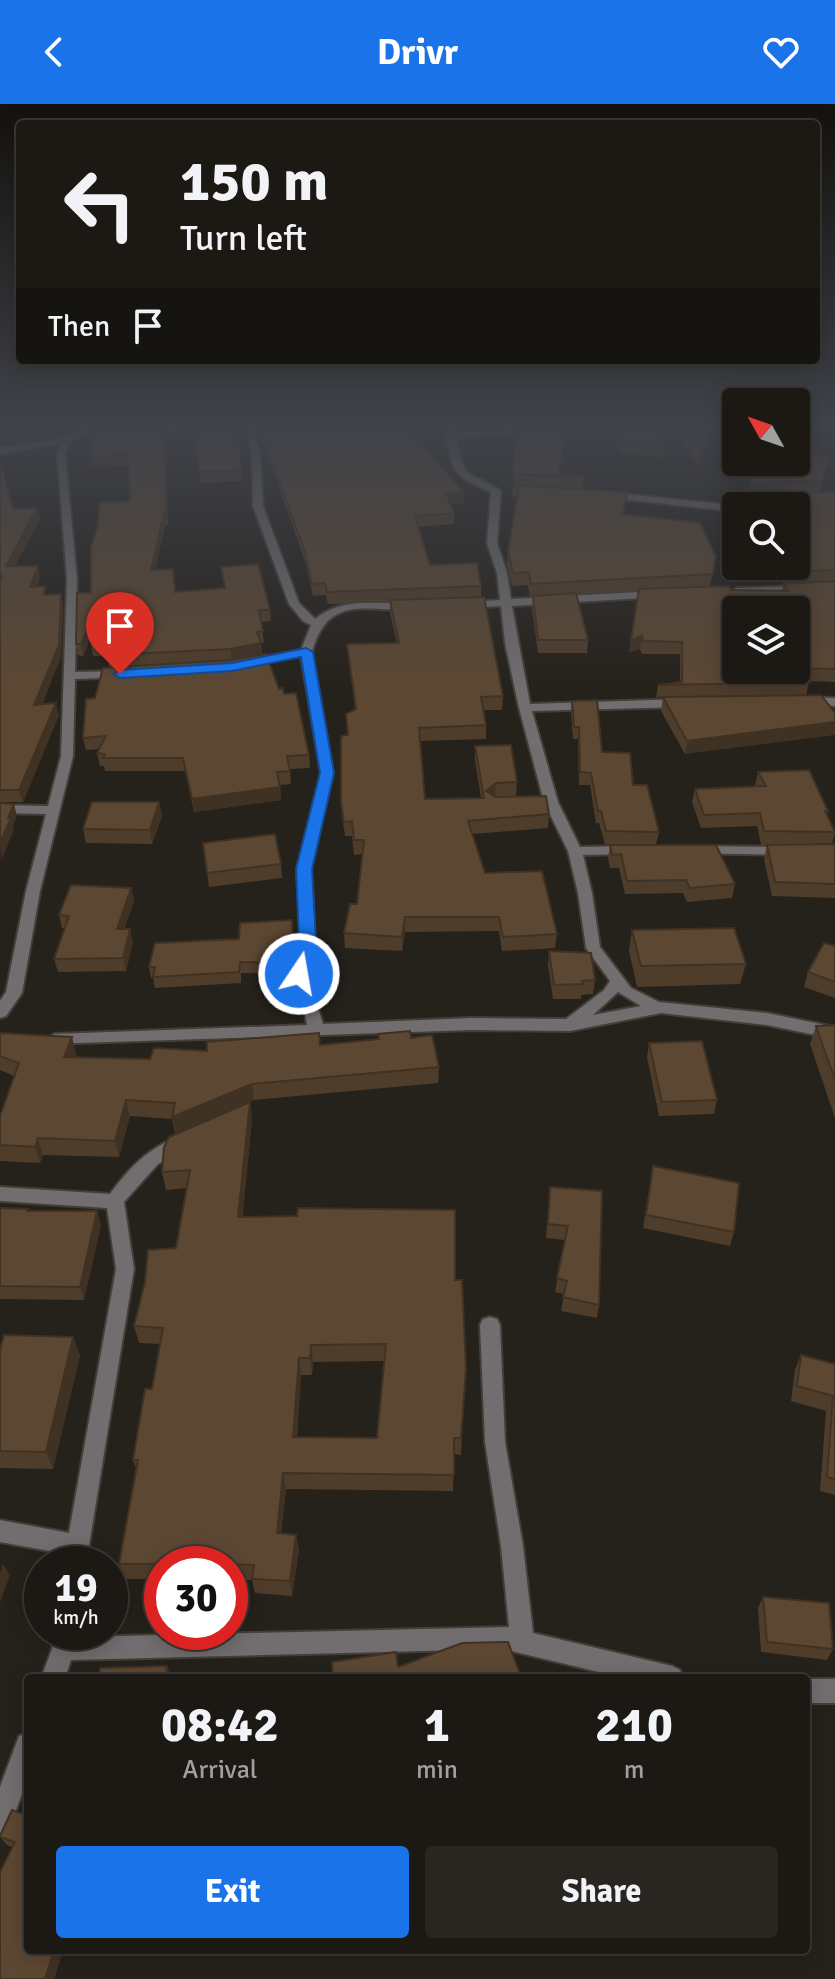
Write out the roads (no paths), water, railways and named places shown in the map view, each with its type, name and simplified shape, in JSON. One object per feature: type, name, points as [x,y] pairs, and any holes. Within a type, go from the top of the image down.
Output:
[{"type":"street","points":[[0,1012],[14,993],[52,810],[67,756],[72,580],[66,516]]},
{"type":"street","points":[[261,516],[294,604],[307,619],[316,623]]},
{"type":"street","points":[[497,516],[492,543],[502,573],[511,643],[544,803],[575,851],[593,948],[626,992],[638,1001],[767,1019],[835,1033]]},
{"type":"street","points":[[727,592],[835,588]]},
{"type":"street","points":[[447,606],[669,594]]},
{"type":"street","points":[[314,1031],[317,1022],[314,1012],[298,998],[291,986],[299,974],[308,941],[304,869],[327,773],[306,652],[309,634],[331,610],[417,607]]},
{"type":"street","points":[[232,667],[306,652]]},
{"type":"street","points":[[68,676],[142,673]]},
{"type":"street","points":[[798,701],[835,702]]},
{"type":"street","points":[[525,708],[692,703]]},
{"type":"street","points":[[0,809],[52,810]]},
{"type":"street","points":[[575,851],[637,850]]},
{"type":"street","points":[[684,850],[805,852]]},
{"type":"street","points":[[570,1025],[609,994],[618,980]]},
{"type":"street","points":[[32,1041],[472,1024],[570,1025],[665,1007]]},
{"type":"street","points":[[77,1546],[125,1269],[115,1201],[129,1181],[159,1153],[202,1133]]},
{"type":"street","points":[[0,1194],[115,1201]]},
{"type":"street","points":[[490,1325],[495,1442],[512,1546],[522,1642]]},
{"type":"street","points":[[0,1531],[50,1546]]},
{"type":"street","points":[[128,1640],[503,1637],[655,1674]]},
{"type":"street","points":[[54,1674],[62,1650]]},
{"type":"street","points":[[810,1691],[835,1691]]},
{"type":"street","points":[[0,1820],[24,1756]]}]
